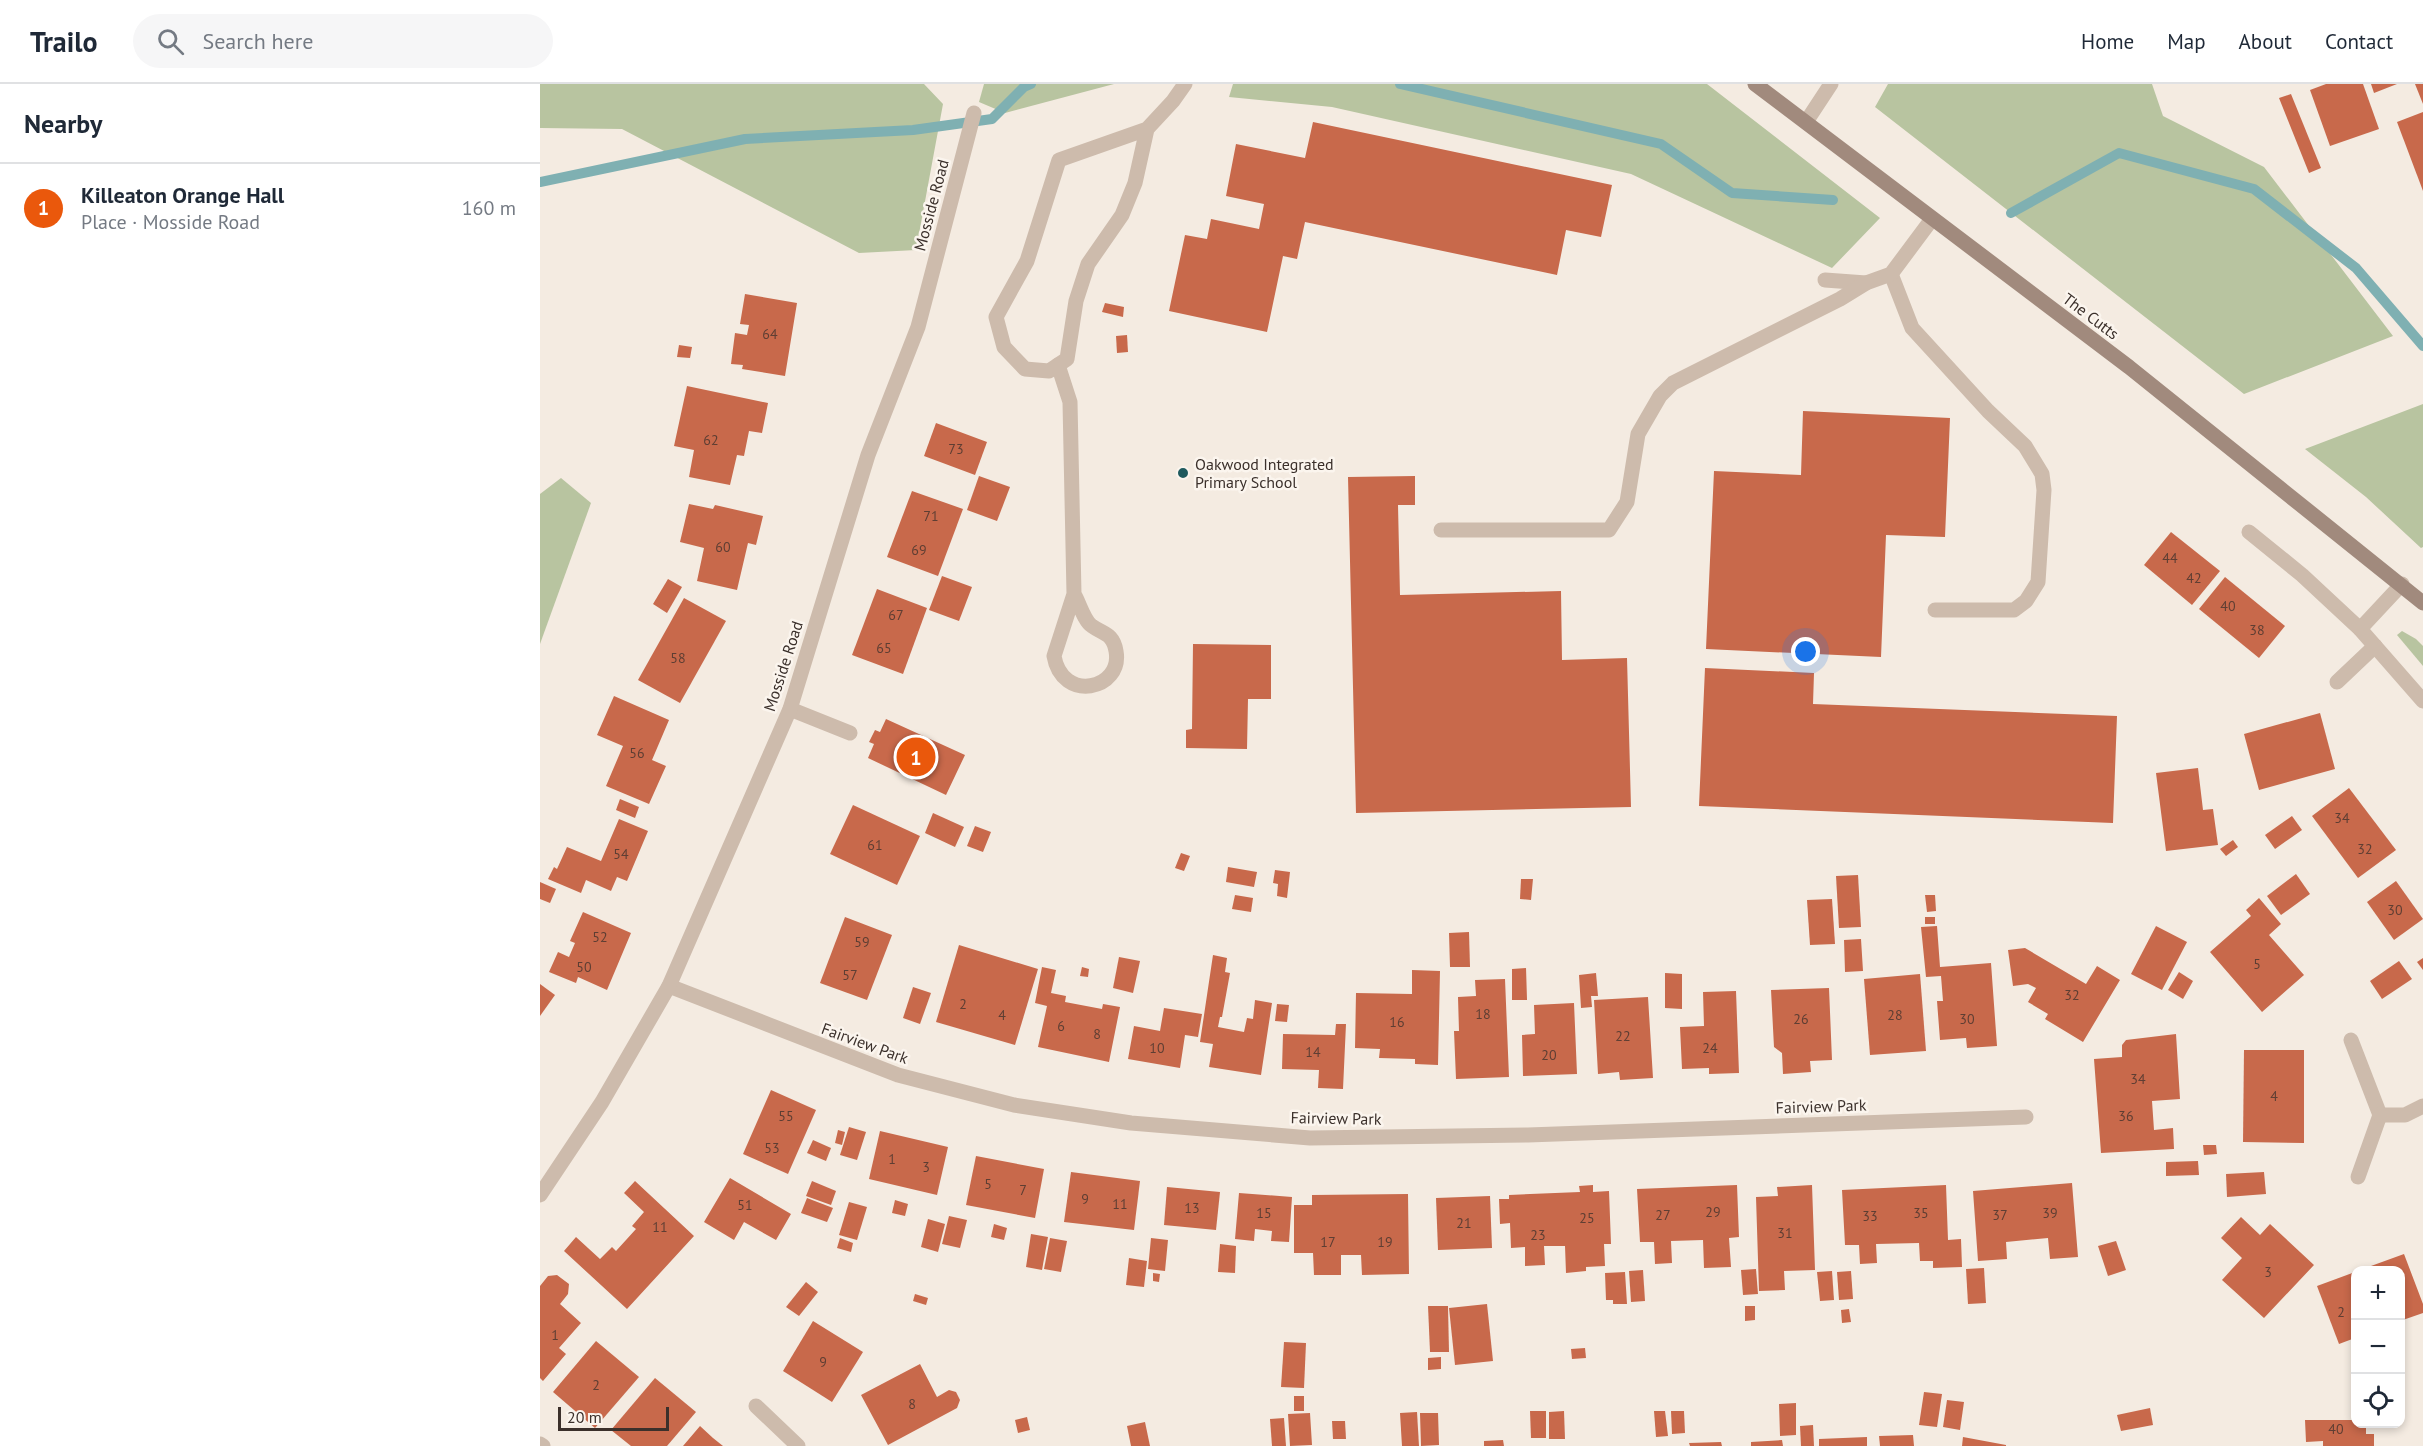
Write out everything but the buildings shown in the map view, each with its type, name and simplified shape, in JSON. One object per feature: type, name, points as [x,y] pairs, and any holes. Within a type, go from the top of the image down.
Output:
[{"type":"street","points":[[1147,129],[1135,183],[1122,215],[1088,264],[1076,301],[1068,359],[1049,371],[1025,369],[1004,347],[996,317],[1027,261],[1059,160],[1147,129],[1173,102],[1185,84]]},
{"type":"street","name":"The Cutts","points":[[1755,84],[2129,367],[2423,603]]},
{"type":"street","points":[[1806,122],[1831,84]]},
{"type":"street","name":"Mosside Road","points":[[540,1195],[602,1102],[669,986],[790,709],[868,455],[918,327],[974,113]]},
{"type":"street","points":[[1441,530],[1609,530],[1628,502],[1638,434],[1660,396],[1673,383],[1866,284],[1891,274],[1932,219]]},
{"type":"street","points":[[1891,274],[1912,328],[1988,411],[2025,446],[2042,474],[2044,490],[2038,582],[2026,601],[2014,610],[1935,610]]},
{"type":"street","points":[[1825,280],[1866,284]]},
{"type":"street","points":[[1058,365],[1070,402],[1074,594],[1054,656],[1061,676],[1069,682],[1089,687],[1107,678],[1116,662],[1116,652],[1107,635],[1100,629],[1090,626],[1074,594]]},
{"type":"street","points":[[2249,532],[2302,575],[2360,629],[2423,700]]},
{"type":"street","points":[[2360,629],[2402,584]]},
{"type":"street","points":[[2337,682],[2375,646]]},
{"type":"street","points":[[790,709],[850,733]]},
{"type":"street","name":"Fairview Park","points":[[669,986],[898,1076],[1014,1105],[1131,1123],[1310,1138],[1528,1135],[2026,1117]]},
{"type":"street","points":[[2351,1040],[2380,1115],[2358,1177]]},
{"type":"street","points":[[2380,1115],[2405,1115],[2423,1106]]},
{"type":"street","points":[[756,1406],[798,1446]]},
{"type":"green space","points":[[540,84],[924,84],[943,104],[916,250],[859,253],[622,129],[540,128]]},
{"type":"green space","points":[[984,84],[1114,84],[1005,113],[979,102]]},
{"type":"green space","points":[[1233,84],[1707,84],[1880,218],[1832,268],[1631,174],[1332,107],[1229,97]]},
{"type":"green space","points":[[1888,84],[2152,84],[2163,116],[2264,167],[2393,336],[2244,394],[1875,107]]},
{"type":"green space","points":[[2423,404],[2423,547],[2421,548],[2366,497],[2305,449]]},
{"type":"green space","points":[[561,478],[591,503],[540,644],[540,494]]},
{"type":"green space","points":[[2402,631],[2423,646],[2423,666],[2397,635]]},
{"type":"waterway","points":[[540,182],[745,139],[913,130],[992,119],[1024,87],[1031,84]]},
{"type":"waterway","points":[[1400,84],[1661,144],[1732,193],[1833,200]]},
{"type":"waterway","points":[[2011,213],[2119,153],[2254,189],[2356,268],[2423,346]]},
{"type":"place","name":"Oakwood Integrated Primary School","points":[[1183,473]]},
{"type":"place","name":"Killeaton Orange Hall","points":[[916,757]]}]
